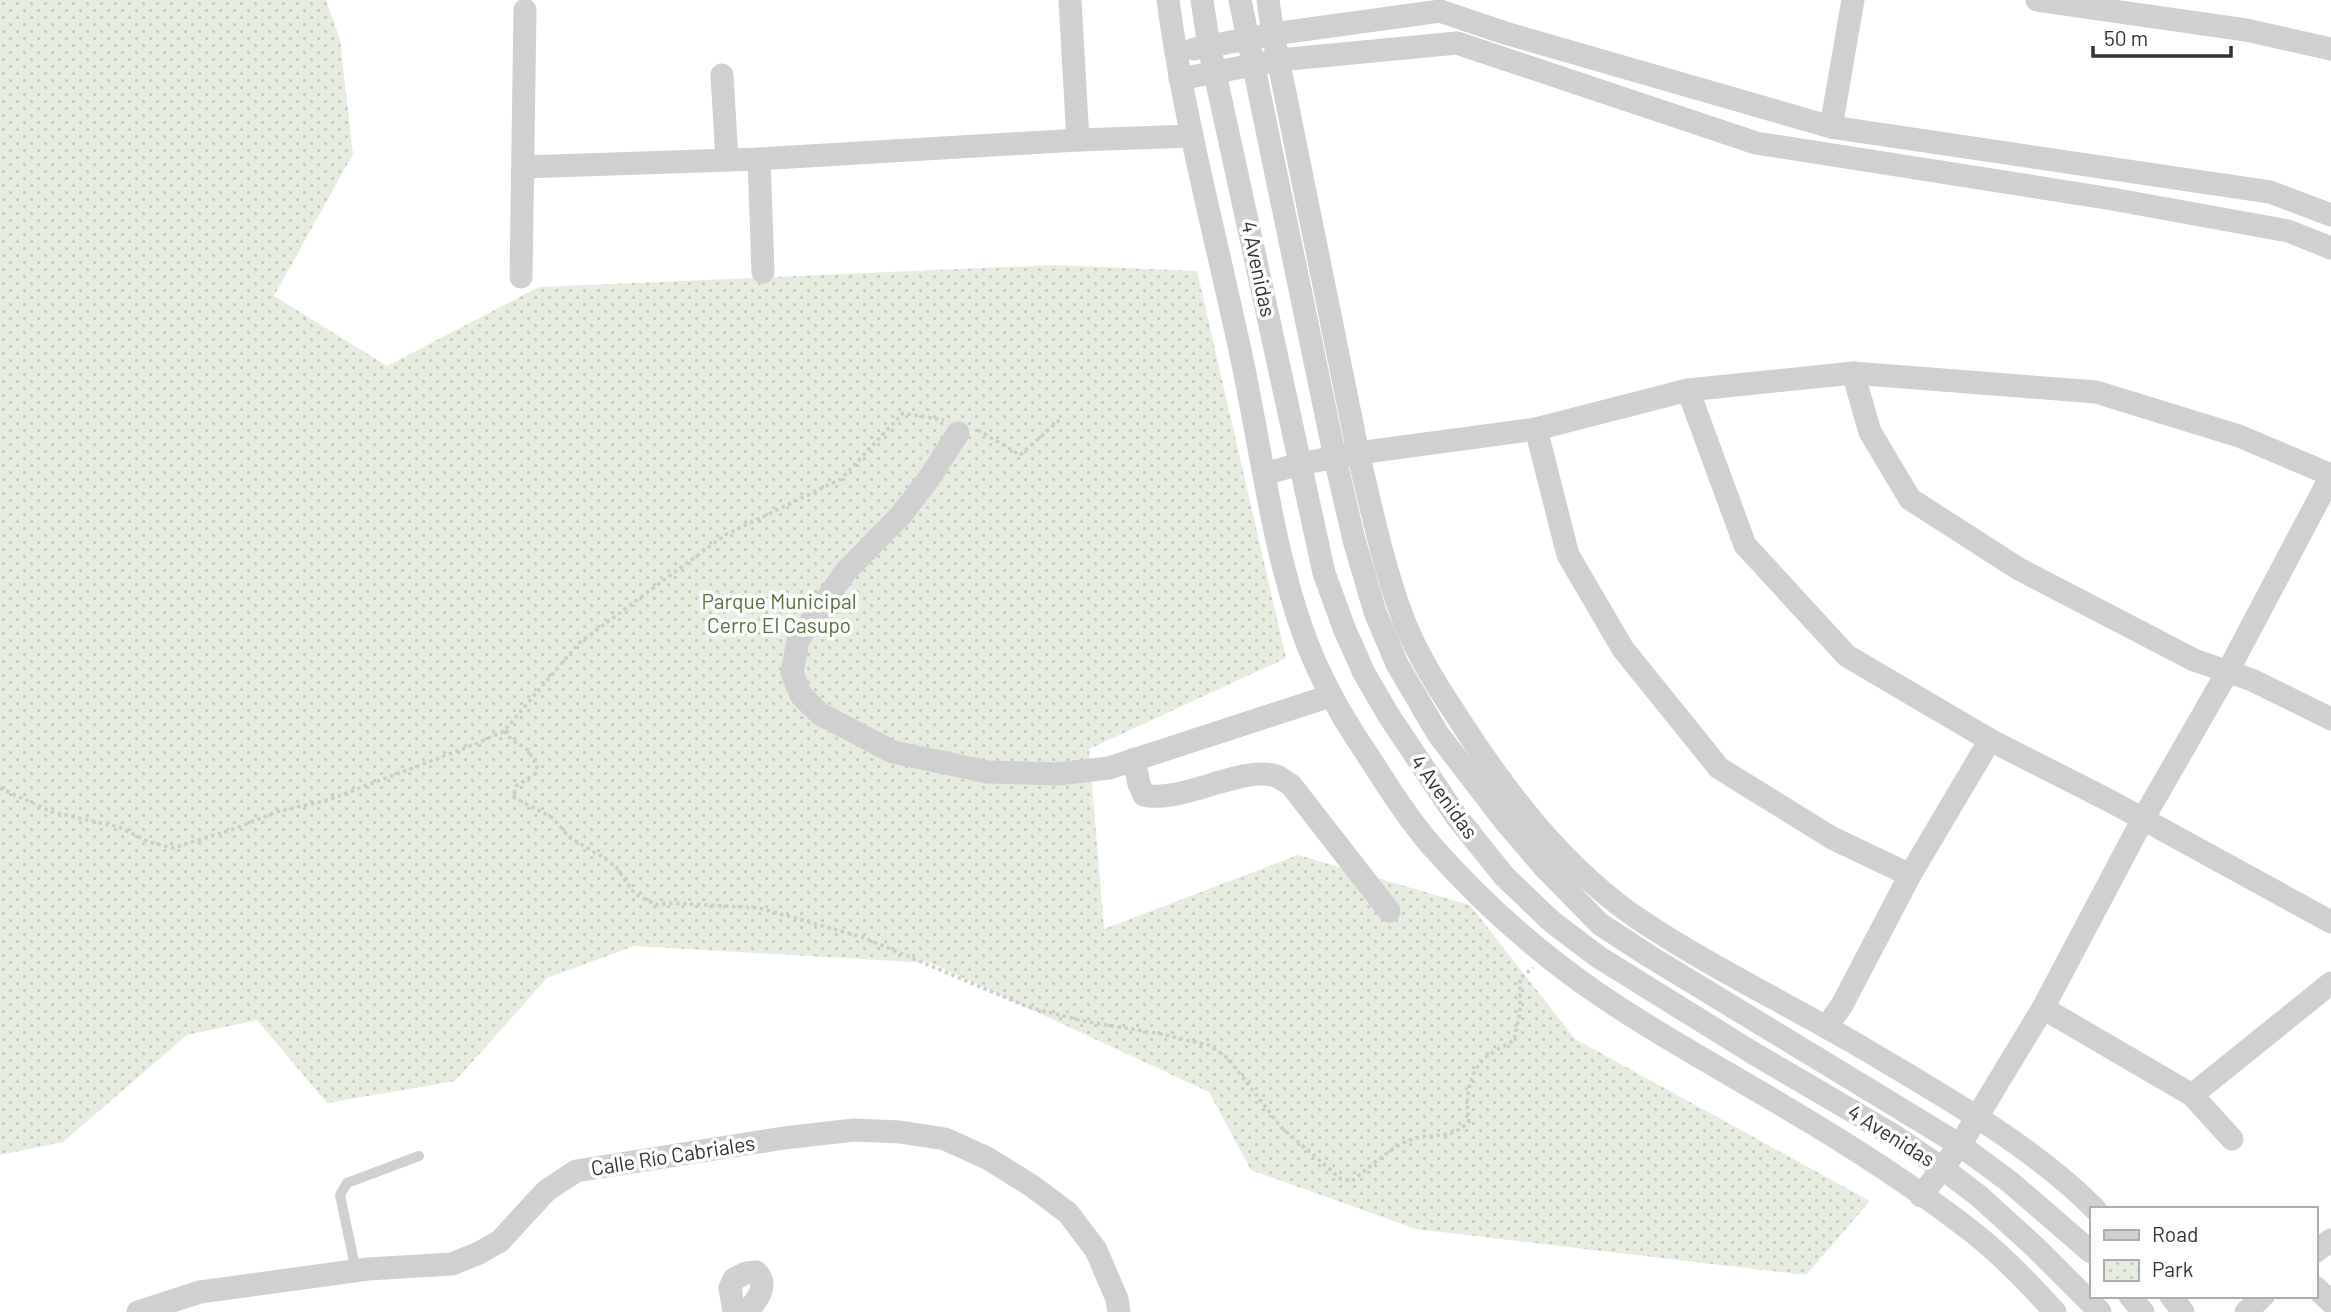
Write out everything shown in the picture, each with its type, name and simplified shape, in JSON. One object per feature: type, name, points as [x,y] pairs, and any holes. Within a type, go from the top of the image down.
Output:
[{"type":"street","points":[[1070,0],[1078,140]]},
{"type":"street","name":"4 Avenidas","points":[[1168,0],[1180,79],[1241,354],[1287,579],[1303,632],[1330,696],[1390,791],[1429,843],[1492,908],[1547,957],[1659,1034],[1783,1105],[1972,1231],[2055,1312]]},
{"type":"street","name":"4 Avenidas","points":[[1202,0],[1209,46],[1324,573],[1364,673],[1418,762],[1456,816],[1504,876],[1551,921],[1597,956],[1753,1054],[1893,1135],[1942,1168],[1989,1205],[2100,1312]]},
{"type":"street","name":"4 Avenidas","points":[[1240,0],[1354,540],[1375,612],[1397,664],[1438,734],[1504,820],[1600,924],[1959,1145],[2010,1182],[2090,1251]]},
{"type":"street","points":[[1268,0],[1358,453],[1374,520],[1401,614],[1437,686],[1478,751],[1566,859],[1642,922],[1724,971],[1827,1026],[1976,1118],[2035,1159],[2093,1207]]},
{"type":"street","points":[[1831,127],[1853,0]]},
{"type":"street","points":[[2037,0],[2084,3],[2246,30],[2331,50]]},
{"type":"street","points":[[1175,54],[1273,34],[1440,6],[1505,33],[1831,127],[2270,192],[2331,215]]},
{"type":"street","points":[[1440,6],[1442,44]]},
{"type":"street","points":[[521,277],[525,10]]},
{"type":"street","points":[[1180,79],[1253,63],[1457,43],[1756,144],[2112,199],[2288,231],[2331,248]]},
{"type":"street","points":[[722,75],[727,160]]},
{"type":"street","points":[[524,167],[759,159],[1192,136]]},
{"type":"street","points":[[759,159],[764,272]]},
{"type":"street","points":[[1265,474],[1299,464],[1358,453],[1536,429],[1688,390],[1853,373],[2096,392],[2238,436],[2331,476],[2228,671],[2143,819],[2043,1008],[1959,1145],[1921,1196]]},
{"type":"street","points":[[1853,373],[1870,432],[1910,499],[2019,569],[2194,660],[2252,680],[2331,719]]},
{"type":"street","points":[[1688,390],[1745,545],[1847,656],[1990,740],[2143,819],[2331,922]]},
{"type":"street","points":[[960,427],[930,477],[901,515],[846,571],[798,640],[792,673],[800,695],[820,714],[893,752],[988,772],[1057,774],[1109,768],[1330,696]]},
{"type":"street","points":[[1536,429],[1568,555],[1623,649],[1719,768],[1832,838],[1910,875]]},
{"type":"street","points":[[1827,1026],[1842,1004],[1910,875],[1990,740]]},
{"type":"street","points":[[1133,759],[1139,784],[1144,795],[1150,797],[1258,774],[1277,776],[1291,785],[1389,911]]},
{"type":"street","points":[[2192,1095],[2331,983]]},
{"type":"street","points":[[2043,1008],[2192,1095],[2231,1139]]},
{"type":"street","name":"Calle Río Cabriales","points":[[138,1312],[200,1292],[356,1271],[452,1264],[500,1241],[546,1191],[576,1171],[854,1129],[901,1132],[944,1139],[987,1158],[1068,1213],[1096,1250],[1117,1298],[1119,1312]]},
{"type":"street","points":[[734,1312],[730,1288],[734,1279],[756,1272],[762,1278],[763,1288],[747,1312]]},
{"type":"street","points":[[2317,1289],[2331,1302]]},
{"type":"street","points":[[2132,1298],[2143,1312]]},
{"type":"street","points":[[2246,1312],[2261,1298]]},
{"type":"lane","points":[[356,1271],[340,1195],[347,1183],[419,1156]]},
{"type":"path","points":[[0,788],[52,812],[119,827],[149,842],[173,848],[276,812],[328,800],[478,743],[504,730],[579,643],[725,536],[841,479],[903,413],[984,432],[1020,455],[1062,418]]},
{"type":"path","points":[[504,730],[512,740],[527,750],[537,766],[535,774],[516,786],[513,797],[553,818],[569,836],[604,858],[615,867],[635,894],[657,905],[670,902],[759,908],[862,937],[1027,1007],[1083,1021],[1208,1045],[1228,1058],[1281,1127],[1341,1179],[1352,1181],[1372,1163],[1403,1143],[1420,1136],[1447,1135],[1460,1131],[1469,1121],[1466,1105],[1469,1084],[1484,1059],[1514,1040],[1520,1012],[1520,978],[1547,957]]},
{"type":"green space","name":"Parque Municipal Cerro El Casupo","points":[[0,0],[326,0],[340,40],[353,154],[274,296],[387,366],[539,287],[1055,265],[1197,271],[1286,658],[1089,749],[1104,929],[1298,855],[1470,905],[1575,1039],[1870,1201],[1806,1275],[1416,1229],[1251,1170],[1209,1092],[931,963],[634,946],[547,978],[455,1081],[327,1103],[257,1020],[187,1035],[63,1142],[0,1155]]}]
